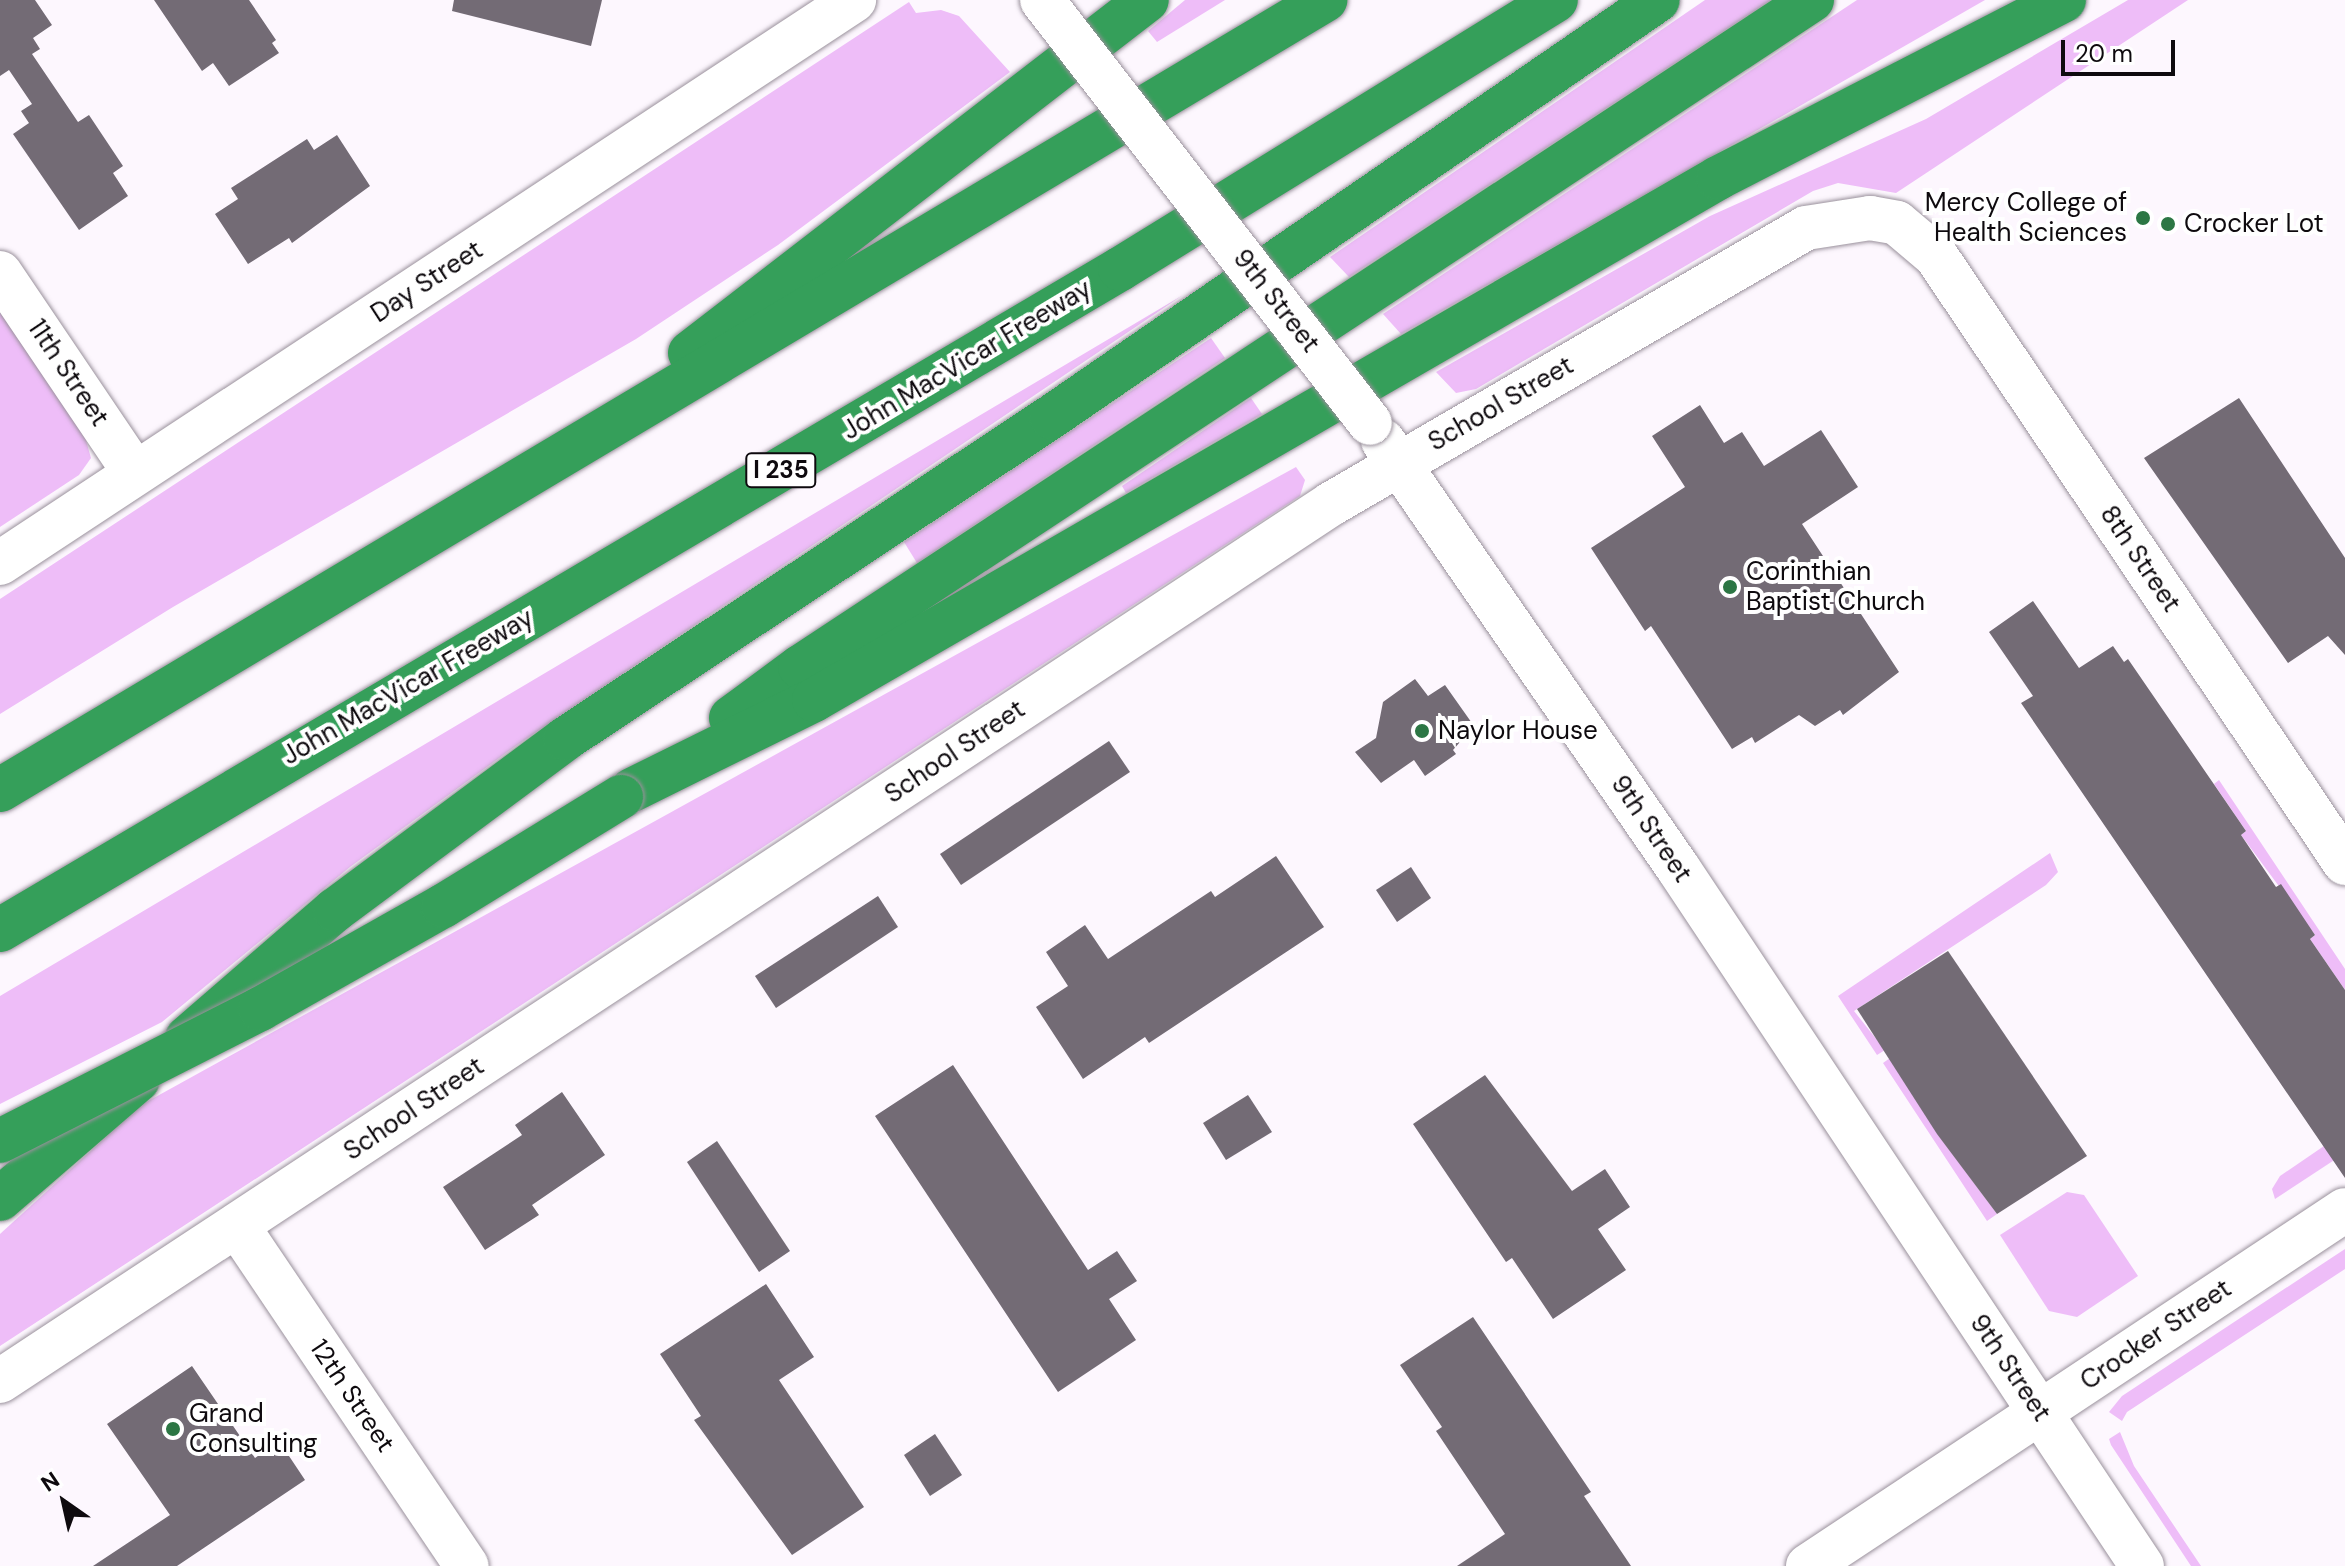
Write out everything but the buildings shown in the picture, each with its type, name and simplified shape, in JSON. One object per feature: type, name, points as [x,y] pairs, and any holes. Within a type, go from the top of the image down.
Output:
[{"type":"highway","points":[[583,440],[795,266],[1147,0]]},
{"type":"highway","points":[[0,790],[1325,0]]},
{"type":"highway","name":"John MacVicar Freeway","points":[[0,930],[1120,269],[1556,0]]},
{"type":"highway","points":[[0,1199],[335,910],[453,819],[1658,0]]},
{"type":"highway","points":[[0,1141],[260,1009],[443,906],[627,793],[800,667],[1812,0]]},
{"type":"highway","points":[[627,793],[814,700],[1718,178],[2064,0]]},
{"type":"street","name":"Day Street","points":[[0,563],[854,0]]},
{"type":"street","name":"9th Street","points":[[1042,0],[1399,463],[2142,1566]]},
{"type":"street","name":"School Street","points":[[0,1381],[1399,463],[1806,228],[1870,218],[1897,223],[1936,256]]},
{"type":"street","name":"8th Street","points":[[1936,256],[2345,863]]},
{"type":"street","name":"11th Street","points":[[0,273],[135,473]]},
{"type":"street","name":"Crocker Street","points":[[1808,1566],[2345,1210]]},
{"type":"street","name":"12th Street","points":[[238,1227],[467,1566]]},
{"type":"shaded area","points":[[1185,0],[1225,0],[1157,42],[1148,31]]},
{"type":"shaded area","points":[[1705,0],[1771,0],[1349,277],[1330,257]]},
{"type":"shaded area","points":[[1857,0],[1985,0],[1401,334],[1383,314]]},
{"type":"shaded area","points":[[2128,0],[2188,0],[1896,193],[1838,183],[1813,191],[1476,389],[1456,393],[1436,372],[1710,216],[1926,119]]},
{"type":"shaded area","points":[[909,2],[916,13],[941,10],[959,16],[1010,72],[778,245],[636,339],[173,607],[0,714],[0,599]]},
{"type":"shaded area","points":[[1183,295],[517,745],[350,867],[162,1022],[0,1104],[0,996]]},
{"type":"shaded area","points":[[0,312],[85,437],[91,458],[79,475],[0,527]]},
{"type":"shaded area","points":[[1211,338],[1225,358],[917,563],[904,542]]},
{"type":"shaded area","points":[[1251,398],[1262,414],[1126,493],[1122,486]]},
{"type":"shaded area","points":[[1296,467],[1305,480],[1300,496],[0,1346],[0,1234],[141,1105]]},
{"type":"shaded area","points":[[2219,780],[2345,969],[2345,990],[2310,939],[2315,935],[2241,835],[2246,831],[2214,784]]},
{"type":"shaded area","points":[[2050,853],[2058,872],[2046,885],[1854,1011],[1885,1050],[1877,1055],[1838,996]]},
{"type":"shaded area","points":[[1890,1058],[1937,1133],[1997,1214],[1987,1221],[1883,1063]]},
{"type":"shaded area","points":[[2324,1146],[2345,1153],[2275,1199],[2272,1189],[2280,1176]]},
{"type":"shaded area","points":[[2067,1192],[2084,1195],[2138,1276],[2077,1317],[2049,1311],[2000,1235]]},
{"type":"shaded area","points":[[2345,1249],[2345,1269],[2127,1412],[2122,1421],[2109,1412],[2122,1396]]},
{"type":"shaded area","points":[[2120,1432],[2134,1466],[2201,1566],[2191,1566],[2111,1445],[2109,1439]]},
{"type":"place","name":"Mercy College of Health Sciences","points":[[2143,218]]},
{"type":"place","name":"Crocker Lot","points":[[2168,224]]},
{"type":"place","name":"Corinthian Baptist Church","points":[[1730,587]]},
{"type":"place","name":"Naylor House","points":[[1422,731]]},
{"type":"place","name":"Grand Consulting","points":[[173,1429]]}]
